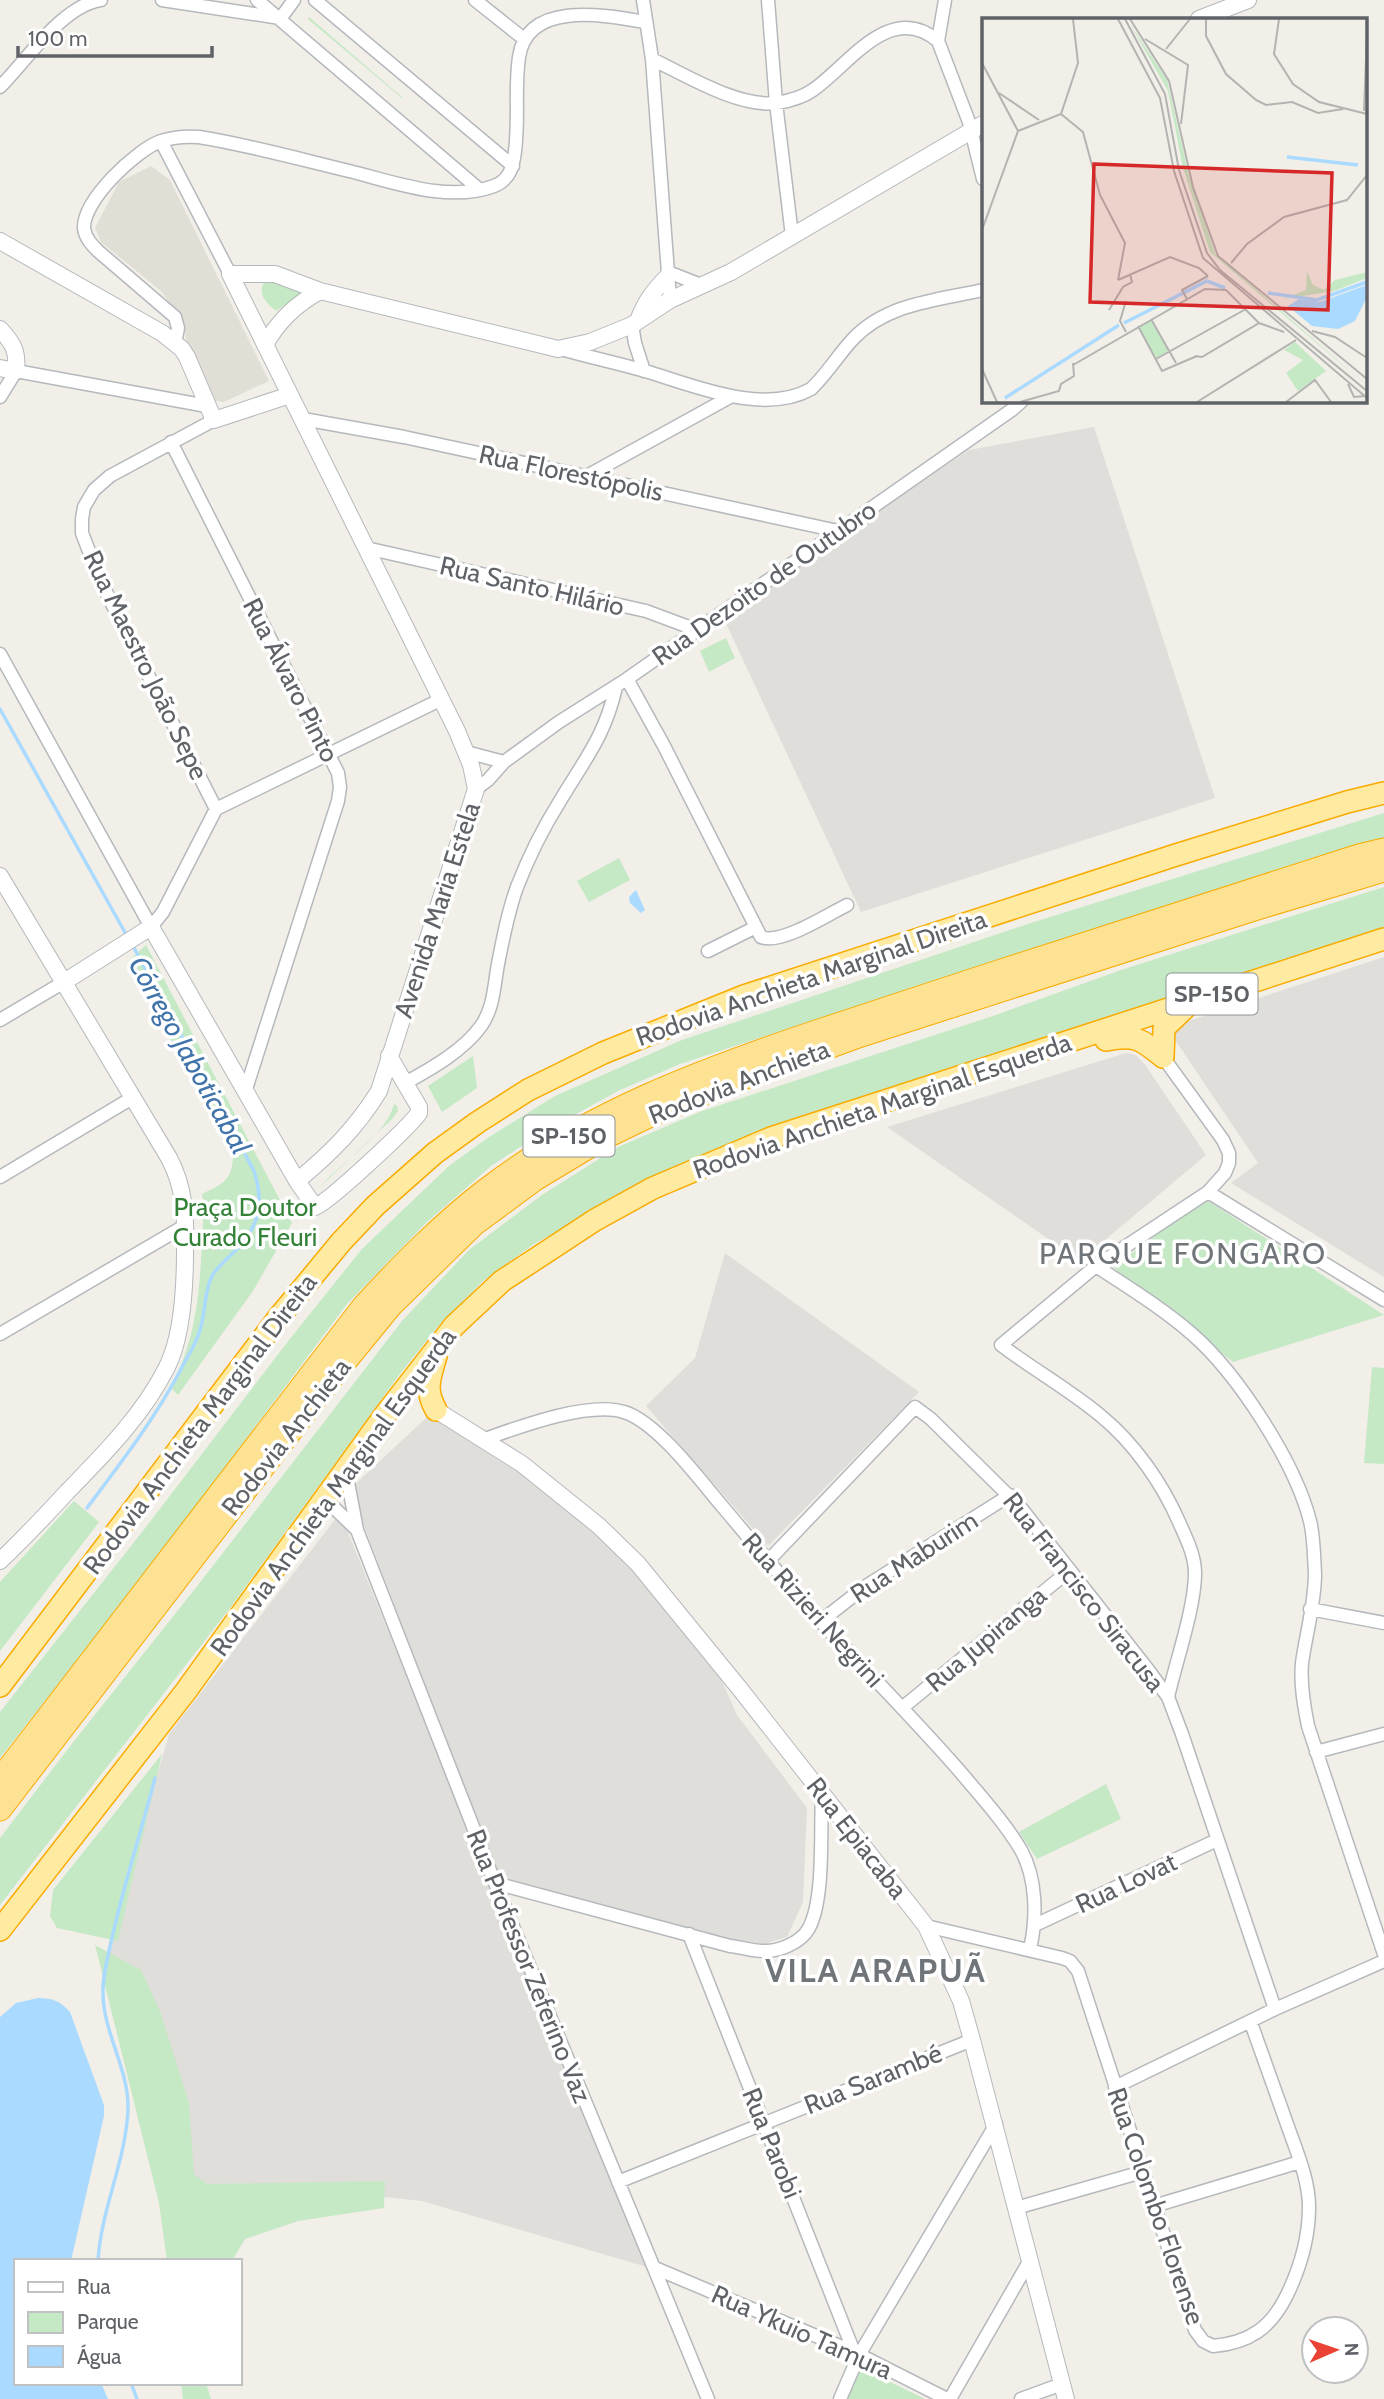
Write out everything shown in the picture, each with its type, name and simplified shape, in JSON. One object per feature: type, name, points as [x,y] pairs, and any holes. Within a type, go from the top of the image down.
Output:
[{"type":"highway","name":"Rodovia Anchieta Marginal Direita","points":[[0,1686],[259,1343],[341,1242],[375,1206],[435,1153],[478,1122],[528,1090],[603,1053],[744,996],[1163,859],[1384,793]]},
{"type":"highway","name":"Rodovia Anchieta","points":[[0,1780],[365,1306],[398,1270],[455,1216],[528,1160],[598,1119],[690,1076],[901,1003],[1320,868],[1384,850]]},
{"type":"highway","name":"Rodovia Anchieta","points":[[0,1809],[331,1377],[391,1305],[474,1224],[534,1179],[603,1138],[651,1114],[737,1080],[861,1035],[1384,870]]},
{"type":"highway","name":"Rodovia Anchieta Marginal Esquerda","points":[[0,1930],[187,1691],[387,1412],[454,1326],[502,1281],[596,1220],[653,1188],[771,1138],[1384,939]]},
{"type":"highway","points":[[1163,1057],[1164,1028],[1193,1000]]},
{"type":"highway","points":[[1042,1051],[1126,1036],[1142,1041],[1163,1057]]},
{"type":"highway","points":[[436,1410],[428,1396],[428,1388],[437,1349]]},
{"type":"highway","points":[[387,1412],[405,1408],[436,1410]]},
{"type":"highway","points":[[0,1773],[23,1751]]},
{"type":"street","points":[[0,87],[70,13],[90,1],[101,0]]},
{"type":"street","points":[[162,0],[280,19]]},
{"type":"street","points":[[257,0],[480,190]]},
{"type":"street","points":[[280,19],[294,0]]},
{"type":"street","points":[[315,0],[513,166]]},
{"type":"street","points":[[475,0],[524,39]]},
{"type":"street","points":[[643,0],[652,59],[670,300]]},
{"type":"street","points":[[768,0],[776,103],[792,236]]},
{"type":"street","points":[[938,41],[945,3],[960,0]]},
{"type":"street","points":[[1202,18],[1248,0]]},
{"type":"street","points":[[175,343],[178,328],[175,317],[98,251],[89,241],[84,229],[90,207],[125,165],[146,148],[178,137],[199,137],[421,188],[462,193],[480,190],[502,183],[513,166],[517,129],[518,59],[524,39],[534,28],[569,14],[587,13],[645,22]]},
{"type":"street","points":[[652,59],[743,99],[776,103],[812,91],[864,40],[881,28],[901,23],[912,24],[930,32],[938,41],[978,128],[982,169]]},
{"type":"street","points":[[558,348],[590,342],[635,323],[670,300],[731,272],[978,128]]},
{"type":"street","points":[[161,141],[230,274],[275,274],[320,291],[558,348],[730,397],[769,400],[802,394],[822,378],[854,338],[888,313],[905,306],[982,290]]},
{"type":"street","points":[[0,241],[175,343],[187,357],[210,413]]},
{"type":"street","name":"Avenida Maria Estela","points":[[230,274],[442,699],[466,752],[476,789],[379,1091],[349,1134],[297,1181]]},
{"type":"street","points":[[668,274],[701,285]]},
{"type":"street","points":[[644,371],[635,343],[635,323],[652,292],[668,274]]},
{"type":"street","points":[[265,345],[289,313],[320,291]]},
{"type":"street","points":[[0,329],[17,351],[0,397]]},
{"type":"street","points":[[8,370],[210,413]]},
{"type":"street","name":"Rua Maestro João Sepe","points":[[216,809],[100,580],[82,533],[84,507],[94,490],[110,476],[171,442],[210,413],[290,395]]},
{"type":"street","points":[[584,477],[730,397]]},
{"type":"street","name":"Rua Dezoito de Outubro","points":[[476,789],[504,762],[559,722],[628,679],[1021,402]]},
{"type":"street","name":"Rua Florestópolis","points":[[303,419],[404,437],[838,531]]},
{"type":"street","name":"Rua Álvaro Pinto","points":[[171,442],[330,754],[338,773],[340,787],[338,801],[246,1089]]},
{"type":"street","name":"Rua Santo Hilário","points":[[366,548],[646,611],[697,630]]},
{"type":"street","points":[[0,654],[145,931],[246,1089],[297,1181],[316,1207],[372,1160],[419,1113],[419,1107],[389,1056]]},
{"type":"street","points":[[628,679],[756,927],[765,939],[777,938],[847,905]]},
{"type":"street","points":[[405,1083],[468,1041],[485,1020],[492,1003],[509,913],[526,863],[560,801],[600,738],[607,722],[615,687]]},
{"type":"street","points":[[0,1020],[145,931],[163,912],[216,809],[442,699]]},
{"type":"street","points":[[466,752],[504,762]]},
{"type":"street","points":[[0,876],[177,1173],[182,1187],[186,1225],[182,1300],[168,1365],[146,1401],[112,1446],[0,1561]]},
{"type":"street","points":[[708,951],[756,927]]},
{"type":"street","points":[[1163,1057],[1223,1140],[1230,1163],[1225,1173],[1208,1192],[1096,1266],[1001,1345],[1101,1415],[1146,1465],[1171,1504],[1190,1547],[1195,1570],[1194,1592],[1168,1697]]},
{"type":"street","points":[[0,1177],[132,1098]]},
{"type":"street","points":[[1208,1192],[1384,1300]]},
{"type":"street","points":[[0,1334],[186,1225]]},
{"type":"street","points":[[1096,1266],[1153,1303],[1192,1334],[1223,1367],[1257,1413],[1294,1477],[1310,1521],[1315,1577],[1302,1666],[1303,1700],[1316,1752],[1384,1954]]},
{"type":"street","name":"Rua Francisco Siracusa","points":[[768,1560],[915,1406],[1010,1495],[1168,1697],[1275,2009]]},
{"type":"street","name":"Rua Epiacaba","points":[[436,1410],[522,1464],[565,1497],[624,1549],[740,1689],[926,1926],[961,2001],[996,2124],[1064,2391]]},
{"type":"street","name":"Rua Rizieri Negrini","points":[[485,1439],[569,1414],[599,1410],[623,1411],[643,1421],[678,1456],[821,1621],[994,1811],[1022,1852],[1030,1875],[1035,1925],[1030,1949]]},
{"type":"street","name":"Rua Professor Zeferino Vaz","points":[[346,1472],[358,1530],[495,1883],[708,2399]]},
{"type":"street","name":"Rua Maburim","points":[[821,1621],[866,1586],[1010,1495]]},
{"type":"street","name":"Rua Professor Zeferino Vaz","points":[[326,1499],[358,1530]]},
{"type":"street","name":"Rua Jupiranga","points":[[902,1709],[1070,1570]]},
{"type":"street","points":[[1310,1609],[1384,1623]]},
{"type":"street","points":[[1316,1752],[1384,1734]]},
{"type":"street","points":[[495,1883],[730,1946],[764,1951],[793,1943],[808,1930],[819,1885],[822,1793]]},
{"type":"street","name":"Rua Lovat","points":[[1035,1925],[1217,1840]]},
{"type":"street","name":"Rua Colombo Florense","points":[[926,1926],[1030,1949],[1070,1961],[1078,1971],[1195,2330],[1203,2341],[1213,2346],[1243,2340],[1261,2330],[1278,2313],[1297,2275],[1307,2227],[1309,2205],[1300,2162],[1251,2023]]},
{"type":"street","name":"Rua Parobi","points":[[688,1934],[856,2354]]},
{"type":"street","points":[[1115,2087],[1275,2009],[1384,1961]]},
{"type":"street","name":"Rua Sarambé","points":[[618,2182],[972,2040]]},
{"type":"street","points":[[840,2399],[856,2354],[996,2124]]},
{"type":"street","points":[[1154,2206],[1300,2162]]},
{"type":"street","points":[[1016,2208],[1142,2172]]},
{"type":"street","points":[[949,2399],[1030,2260]]},
{"type":"street","name":"Rua Ykuio Tamura","points":[[655,2268],[856,2354],[949,2399]]},
{"type":"street","points":[[1021,2399],[1064,2391]]},
{"type":"shaded area","points":[[151,166],[170,180],[269,381],[224,402],[209,400],[186,346],[185,327],[162,292],[101,242],[95,228],[119,182]]},
{"type":"shaded area","points":[[1094,427],[1215,798],[861,912],[722,615],[969,450]]},
{"type":"shaded area","points":[[1384,957],[1384,1277],[1231,1183],[1258,1163],[1167,1028]]},
{"type":"shaded area","points":[[1126,1053],[1136,1055],[1146,1066],[1206,1155],[1080,1261],[887,1127]]},
{"type":"shaded area","points":[[725,1253],[919,1392],[768,1546],[646,1406],[695,1358]]},
{"type":"shaded area","points":[[427,1417],[447,1419],[616,1546],[717,1670],[737,1715],[807,1808],[803,1902],[787,1937],[760,1945],[740,1944],[500,1882],[350,1489]]},
{"type":"shaded area","points":[[340,1513],[647,2267],[422,2201],[339,2192],[177,2201],[106,1954],[169,1734]]},
{"type":"green space","points":[[309,17],[403,98],[403,99],[308,19]]},
{"type":"green space","points":[[265,280],[288,282],[302,293],[276,311],[263,297]]},
{"type":"green space","points":[[726,638],[735,658],[709,672],[700,651]]},
{"type":"green space","points":[[1384,813],[1384,839],[1318,856],[680,1064],[618,1091],[540,1134],[491,1166],[426,1223],[347,1304],[156,1559],[0,1758],[0,1712],[289,1340],[362,1249],[450,1165],[489,1137],[555,1096],[682,1040],[1034,922]]},
{"type":"green space","points":[[619,858],[630,880],[589,902],[577,881]]},
{"type":"green space","points":[[1384,887],[1384,932],[1304,954],[664,1172],[534,1244],[483,1281],[440,1324],[399,1375],[230,1608],[0,1905],[0,1838],[402,1321],[469,1250],[542,1195],[618,1147],[702,1111],[993,1016],[1121,970]]},
{"type":"green space","name":"Praça Doutor Curado Fleuri","points":[[146,945],[292,1223],[253,1291],[178,1395],[170,1387],[188,1344],[198,1299],[204,1207],[202,1194],[225,1181],[231,1172],[233,1157],[129,961]]},
{"type":"green space","points":[[473,1056],[477,1088],[442,1112],[428,1086]]},
{"type":"green space","points":[[394,1104],[397,1106],[398,1111],[392,1119],[375,1135]]},
{"type":"green space","points":[[1205,1199],[1384,1315],[1233,1362],[1113,1267]]},
{"type":"green space","points":[[1372,1367],[1384,1368],[1384,1464],[1364,1463]]},
{"type":"green space","points":[[74,1501],[99,1522],[0,1651],[0,1582]]},
{"type":"green space","points":[[162,1754],[118,1941],[57,1928],[50,1916],[53,1890]]},
{"type":"green space","points":[[1106,1784],[1121,1819],[1037,1859],[1019,1832]]},
{"type":"green space","points":[[95,1945],[141,1970],[160,2011],[189,2103],[194,2174],[207,2184],[385,2181],[384,2208],[298,2221],[245,2239],[233,2259],[167,2259],[159,2203]]},
{"type":"green space","points":[[857,2366],[925,2399],[845,2399]]},
{"type":"green space","points":[[181,2385],[207,2385],[211,2399],[183,2399]]},
{"type":"water","points":[[636,890],[645,910],[641,913],[630,903],[629,897]]},
{"type":"water","points":[[38,1998],[48,1999],[63,2005],[70,2012],[104,2105],[104,2116],[71,2259],[14,2259],[14,2385],[102,2385],[108,2399],[0,2399],[0,2017],[16,2003]]},
{"type":"waterway","name":"Córrego Jaboticabal","points":[[0,709],[127,936]]},
{"type":"waterway","name":"Córrego Jaboticabal","points":[[87,1508],[170,1389],[197,1338],[212,1276],[251,1231],[259,1203],[254,1171],[133,946]]},
{"type":"waterway","name":"Córrego Jaboticabal","points":[[98,2259],[104,2223],[123,2147],[128,2109],[125,2080],[104,2009],[103,1981],[122,1898],[155,1778]]},
{"type":"waterway","name":"Córrego Jaboticabal","points":[[132,2385],[137,2399]]},
{"type":"district","name":"PARQUE FONGARO","points":[[1183,1254]]},
{"type":"district","name":"VILA ARAPUÃ","points":[[876,1970]]}]
